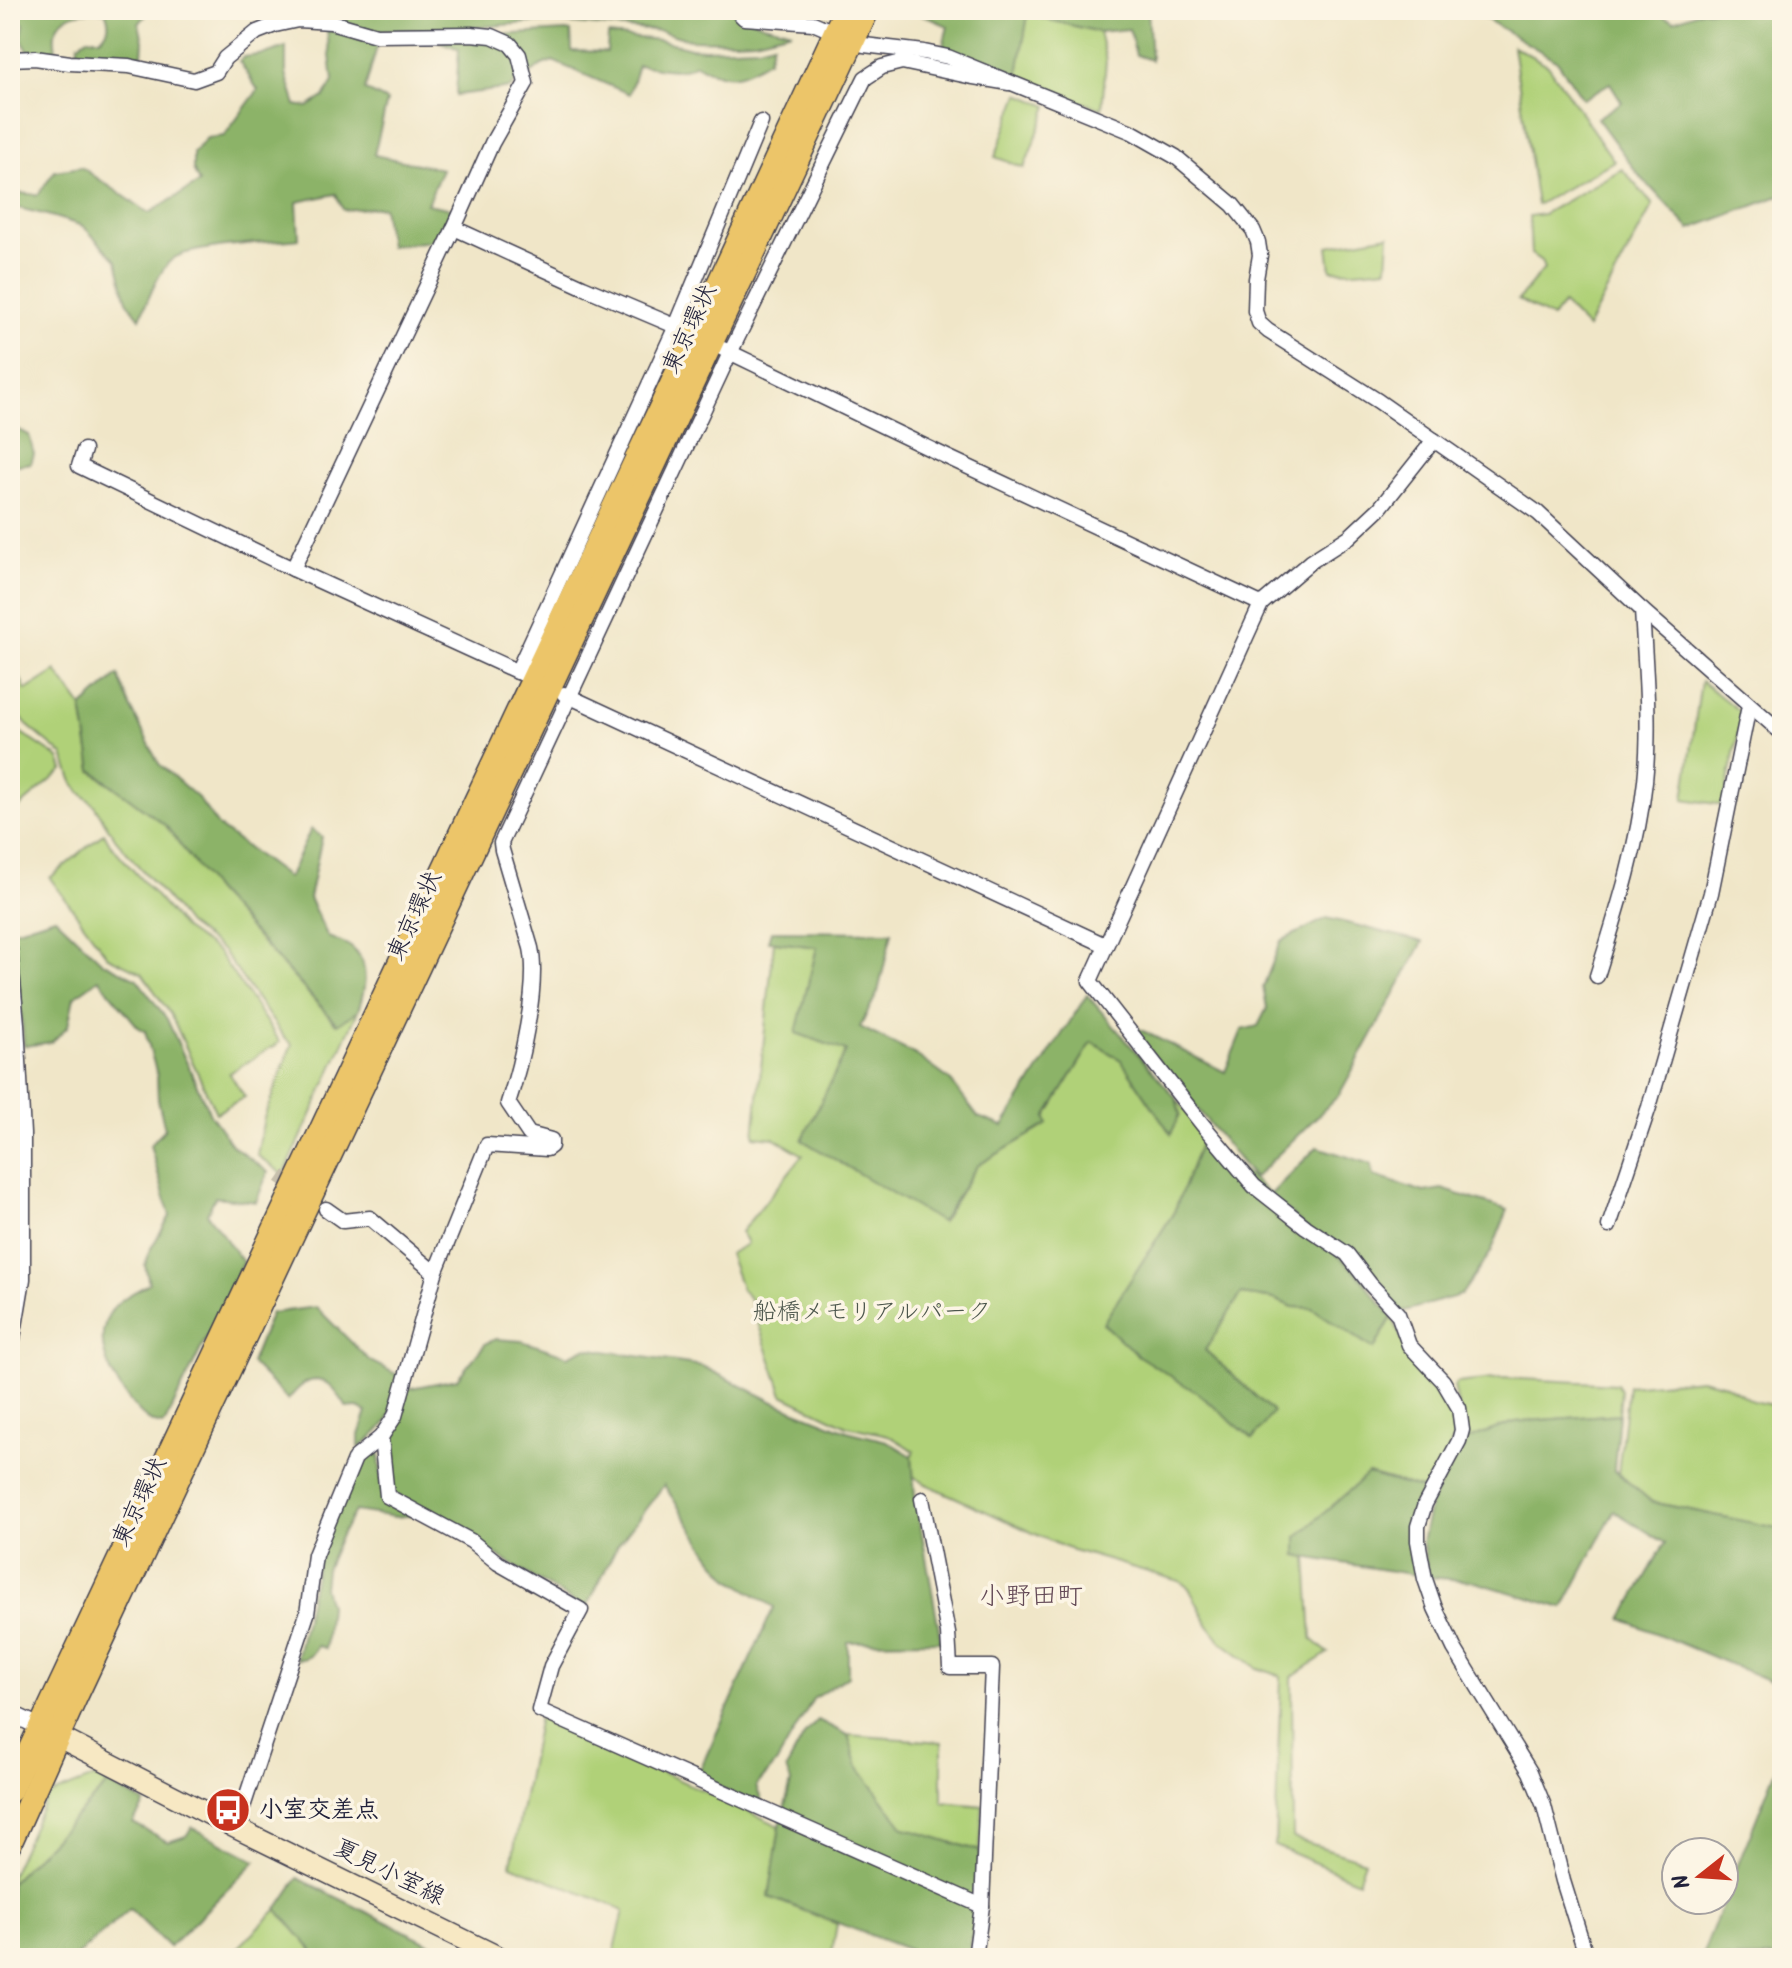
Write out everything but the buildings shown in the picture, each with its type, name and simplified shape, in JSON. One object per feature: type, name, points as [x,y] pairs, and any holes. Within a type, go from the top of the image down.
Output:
[{"type":"highway","name":"東京環状","points":[[844,36],[845,10]]},
{"type":"highway","name":"東京環状","points":[[10,1844],[49,1732],[543,684],[844,36],[868,10]]},
{"type":"highway","name":"東京環状","points":[[10,1791],[49,1732]]},
{"type":"main road","name":"夏見小室線","points":[[49,1732],[501,1958]]},
{"type":"street","points":[[736,10],[744,18],[813,23],[864,45],[948,57],[1132,132],[1176,157],[1233,205],[1253,230],[1260,255],[1255,311],[1259,323],[1378,401],[1538,513],[1782,733]]},
{"type":"street","points":[[10,59],[35,58],[129,66],[194,80],[216,72],[225,58],[274,18],[331,22],[376,35],[492,36],[510,44],[519,55],[526,83],[492,143],[293,569]]},
{"type":"street","points":[[236,1828],[307,1614],[315,1555],[355,1458],[381,1437],[399,1407],[435,1273],[487,1145],[547,1149],[551,1146],[551,1140],[529,1134],[508,1103],[529,1015],[533,963],[501,843],[543,684],[703,339],[865,78],[882,67],[902,62],[1009,83]]},
{"type":"street","points":[[703,339],[761,122]]},
{"type":"street","points":[[454,228],[703,339],[1261,604]]},
{"type":"street","points":[[1434,440],[1380,508],[1349,537],[1310,562],[1261,604],[1090,981],[1254,1186],[1306,1227],[1347,1254],[1398,1314],[1409,1345],[1443,1381],[1459,1408],[1462,1430],[1459,1441],[1425,1504],[1418,1526],[1425,1579],[1454,1648],[1530,1772],[1544,1806],[1587,1958]]},
{"type":"street","points":[[84,450],[79,466],[293,569],[1105,945]]},
{"type":"street","points":[[1597,976],[1620,904],[1644,790],[1647,734],[1642,610]]},
{"type":"street","points":[[1609,1226],[1649,1107],[1711,893],[1749,706]]},
{"type":"street","points":[[10,949],[17,1012],[23,1134],[23,1279],[10,1356]]},
{"type":"street","points":[[326,1209],[343,1221],[370,1218],[435,1273]]},
{"type":"street","points":[[381,1437],[387,1496],[471,1541],[498,1563],[581,1610],[551,1666],[539,1710],[982,1906]]},
{"type":"street","points":[[922,1499],[948,1633],[950,1667],[992,1667],[982,1906],[975,1958]]},
{"type":"street","points":[[10,1713],[49,1732]]},
{"type":"green space","points":[[10,10],[150,10],[139,24],[142,55],[77,55],[78,44],[88,38],[101,38],[108,29],[105,11],[75,14],[62,21],[55,34],[56,54],[29,52],[21,39],[24,24]]},
{"type":"green space","points":[[318,10],[466,13],[506,10],[732,10],[763,24],[792,31],[755,40],[735,41],[690,40],[661,31],[539,22],[376,31],[303,15]]},
{"type":"green space","points":[[911,10],[1148,10],[1151,60],[1136,55],[1129,29],[1099,32],[1028,15],[1017,80],[942,50],[948,26]]},
{"type":"green space","points":[[1430,10],[1649,10],[1674,21],[1703,10],[1782,10],[1782,195],[1690,229],[1638,174],[1597,118],[1622,102],[1610,83],[1583,99],[1557,61],[1476,13],[1465,16]]},
{"type":"green space","points":[[1027,14],[1099,32],[1106,60],[1102,109],[1017,80]]},
{"type":"green space","points":[[327,30],[378,43],[365,90],[387,101],[374,155],[442,169],[427,204],[453,209],[440,240],[389,246],[383,207],[343,210],[336,194],[297,202],[299,239],[198,250],[174,258],[159,277],[140,318],[127,301],[117,261],[83,226],[10,206],[10,192],[38,195],[55,171],[81,167],[149,213],[199,183],[193,169],[193,153],[207,138],[224,136],[258,90],[239,61],[244,57],[286,47],[286,74],[296,105],[308,107],[325,96],[333,81]]},
{"type":"green space","points":[[571,32],[572,51],[607,52],[608,35],[660,40],[705,49],[758,47],[773,43],[768,60],[732,76],[695,64],[676,70],[638,65],[629,94],[553,61],[528,76],[499,35]]},
{"type":"green space","points":[[469,38],[494,42],[512,54],[517,65],[516,80],[511,88],[456,95],[459,49],[433,39]]},
{"type":"green space","points":[[1513,46],[1548,65],[1614,161],[1537,205]]},
{"type":"green space","points":[[1019,94],[1048,106],[1024,168],[995,157]]},
{"type":"green space","points":[[1622,169],[1653,205],[1587,328],[1563,304],[1552,318],[1518,300],[1544,269],[1541,261],[1531,254],[1529,216],[1543,214]]},
{"type":"green space","points":[[1389,235],[1387,268],[1331,270],[1328,246]]},
{"type":"green space","points":[[10,429],[29,435],[34,454],[31,463],[10,466]]},
{"type":"green space","points":[[10,657],[26,690],[56,671],[82,707],[92,771],[166,825],[215,891],[336,1024],[358,1011],[284,1175],[257,1155],[264,1118],[292,1044],[222,950],[187,924],[116,840],[94,805],[73,782],[63,755],[17,713],[11,702]]},
{"type":"green space","points":[[118,675],[159,764],[198,798],[218,826],[288,878],[311,829],[322,837],[309,898],[328,937],[350,946],[362,962],[365,978],[358,1011],[337,1024],[215,891],[166,826],[92,770],[82,707]]},
{"type":"green space","points":[[1701,681],[1739,711],[1741,720],[1723,805],[1684,799]]},
{"type":"green space","points":[[10,716],[20,732],[59,758],[63,770],[10,815]]},
{"type":"green space","points":[[104,833],[110,844],[184,929],[218,952],[280,1042],[229,1073],[245,1097],[216,1113],[171,1015],[142,973],[108,957],[50,878]]},
{"type":"green space","points":[[55,917],[102,962],[137,979],[167,1019],[210,1114],[233,1146],[268,1172],[256,1202],[215,1197],[207,1214],[243,1262],[164,1425],[145,1418],[129,1400],[109,1368],[103,1344],[106,1320],[113,1308],[149,1283],[145,1265],[170,1216],[150,1145],[165,1129],[158,1100],[157,1075],[145,1031],[138,1027],[99,979],[74,997],[68,1026],[52,1042],[24,1046],[11,931]]},
{"type":"green space","points":[[1327,918],[1423,942],[1339,1095],[1254,1178],[1127,1023],[1225,1072],[1242,1030],[1258,1026],[1267,1008],[1263,987],[1281,941]]},
{"type":"green space","points":[[771,931],[892,932],[878,992],[860,1027],[916,1055],[950,1080],[978,1117],[1003,1126],[1087,995],[1176,1098],[1180,1114],[1171,1134],[1121,1060],[1092,1042],[1046,1117],[1048,1124],[977,1166],[941,1222],[802,1140],[846,1051],[796,1033],[817,947],[768,941]]},
{"type":"green space","name":"船橋メモリアルパーク","points":[[774,942],[817,947],[797,1033],[847,1051],[942,1222],[977,1166],[1048,1124],[1046,1117],[1092,1042],[1121,1060],[1171,1134],[1176,1098],[1209,1142],[1201,1142],[1174,1212],[1104,1323],[1253,1438],[1272,1412],[1205,1350],[1241,1294],[1274,1299],[1293,1307],[1312,1308],[1374,1349],[1392,1317],[1406,1349],[1454,1409],[1456,1420],[1452,1442],[1425,1490],[1368,1474],[1297,1556],[1307,1558],[1312,1639],[1328,1653],[1292,1677],[1293,1838],[1365,1861],[1358,1881],[1275,1846],[1281,1676],[1257,1668],[1221,1641],[1209,1626],[1189,1588],[1179,1581],[1066,1548],[926,1484],[913,1476],[914,1451],[888,1435],[847,1426],[783,1395],[749,1297],[742,1290],[729,1254],[747,1244],[741,1232],[803,1155],[774,1138],[754,1136]]},
{"type":"green space","points":[[1201,1142],[1209,1142],[1344,1257],[1392,1317],[1374,1349],[1312,1308],[1293,1307],[1274,1299],[1241,1294],[1205,1350],[1273,1412],[1253,1439],[1199,1394],[1137,1355],[1103,1323],[1174,1212]]},
{"type":"green space","points":[[1317,1147],[1371,1164],[1374,1176],[1424,1192],[1442,1189],[1508,1210],[1491,1252],[1461,1295],[1401,1312],[1270,1195]]},
{"type":"green space","points":[[316,1307],[370,1361],[400,1376],[389,1417],[378,1432],[359,1448],[359,1435],[367,1412],[356,1407],[347,1408],[334,1389],[320,1380],[305,1383],[288,1400],[251,1363],[271,1313]]},
{"type":"green space","points":[[496,1339],[522,1341],[568,1356],[585,1348],[702,1366],[776,1403],[847,1431],[887,1441],[912,1456],[915,1495],[941,1641],[848,1642],[848,1676],[813,1699],[776,1764],[756,1786],[765,1810],[697,1776],[774,1607],[729,1578],[712,1558],[664,1485],[617,1546],[586,1609],[394,1494],[385,1437],[406,1389],[457,1379],[486,1343]]},
{"type":"green space","points":[[1502,1378],[1617,1384],[1621,1390],[1619,1414],[1515,1422],[1465,1440],[1454,1386],[1457,1383]]},
{"type":"green space","points":[[1701,1379],[1726,1385],[1753,1401],[1782,1407],[1782,1529],[1652,1502],[1618,1474],[1628,1386]]},
{"type":"green space","points":[[1619,1414],[1614,1470],[1652,1502],[1782,1529],[1782,1686],[1622,1619],[1665,1543],[1614,1511],[1563,1608],[1472,1581],[1429,1577],[1422,1542],[1430,1504],[1465,1440],[1515,1422]]},
{"type":"green space","points":[[378,1442],[383,1499],[415,1515],[395,1517],[355,1511],[326,1569],[324,1588],[329,1605],[325,1648],[317,1646],[309,1657],[296,1659],[320,1552],[357,1461]]},
{"type":"green space","points":[[1368,1474],[1425,1490],[1412,1531],[1417,1575],[1297,1556],[1297,1537]]},
{"type":"green space","points":[[539,1716],[780,1826],[769,1897],[837,1924],[831,1958],[613,1958],[624,1910],[511,1865]]},
{"type":"green space","points":[[818,1720],[848,1735],[858,1767],[904,1828],[980,1851],[969,1958],[931,1958],[769,1897],[780,1826],[791,1782],[786,1769],[805,1734]]},
{"type":"green space","points":[[848,1735],[942,1742],[942,1802],[983,1806],[980,1851],[904,1828],[858,1767]]},
{"type":"green space","points":[[1782,1754],[1782,1958],[1701,1958],[1718,1916],[1740,1916],[1740,1860]]},
{"type":"green space","points":[[96,1777],[108,1784],[10,1883],[47,1796]]},
{"type":"green space","points":[[108,1784],[145,1803],[133,1823],[168,1842],[186,1836],[192,1827],[256,1861],[169,1947],[130,1909],[74,1958],[10,1958],[10,1883]]},
{"type":"green space","points":[[298,1878],[459,1958],[319,1958],[277,1909]]},
{"type":"green space","points":[[277,1909],[319,1958],[228,1958]]},
{"type":"tunnel","points":[[280,1176],[300,1190]]},
{"type":"place","name":"小室交差点","points":[[228,1810]]},
{"type":"district","name":"小野田町","points":[[1031,1597]]}]
